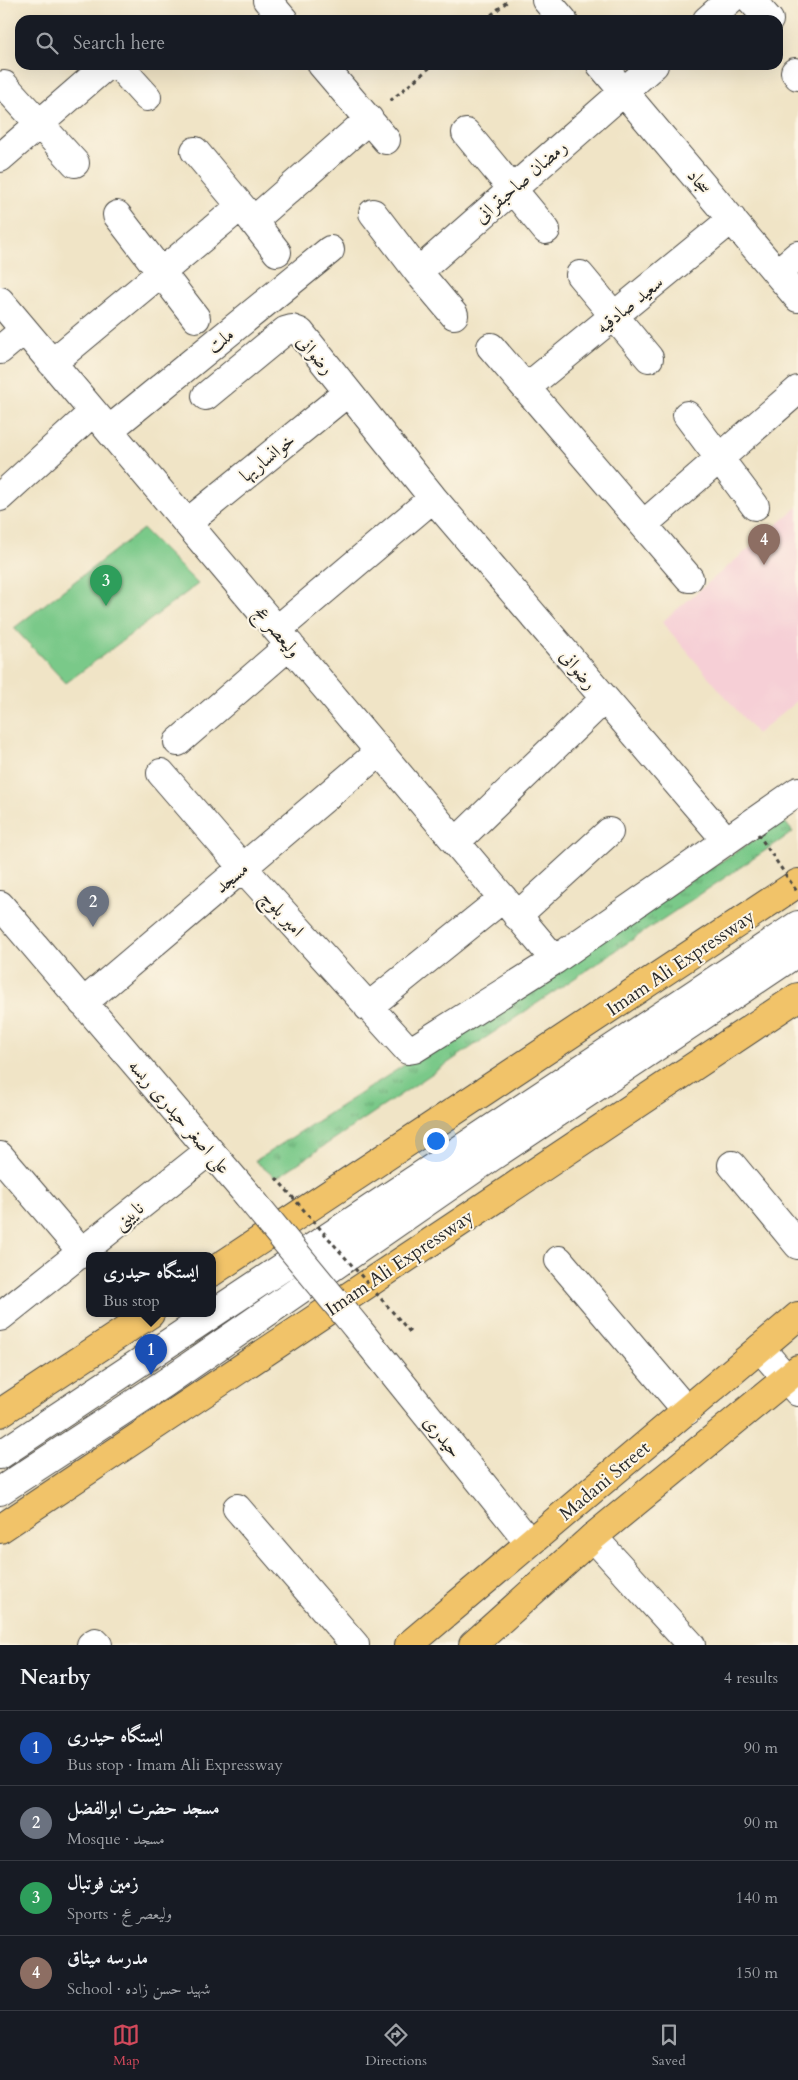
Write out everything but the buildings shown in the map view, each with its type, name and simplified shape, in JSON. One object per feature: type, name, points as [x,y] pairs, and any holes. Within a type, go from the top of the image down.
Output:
[{"type":"main road","name":"Imam Ali Expressway","points":[[216,1269],[798,883]]},
{"type":"main road","name":"Imam Ali Expressway","points":[[0,1529],[798,997]]},
{"type":"main road","name":"Madani Street","points":[[409,1645],[798,1316]]},
{"type":"main road","points":[[0,1413],[145,1317]]},
{"type":"main road","name":"Madani Street","points":[[473,1645],[593,1537],[794,1380]]},
{"type":"main road","points":[[529,1542],[554,1572]]},
{"type":"street","points":[[267,0],[280,15]]},
{"type":"street","points":[[546,0],[559,15]]},
{"type":"street","points":[[712,15],[730,0]]},
{"type":"street","points":[[751,0],[764,15]]},
{"type":"street","points":[[0,158],[101,70]]},
{"type":"street","points":[[123,70],[147,97]]},
{"type":"street","points":[[326,70],[386,140]]},
{"type":"street","name":"سجاد","points":[[605,70],[798,298]]},
{"type":"street","name":"رمضان صاحبقرانی","points":[[418,272],[648,70]]},
{"type":"street","points":[[4,85],[75,163]]},
{"type":"street","points":[[52,363],[162,272],[294,184],[369,119]]},
{"type":"street","points":[[466,133],[546,230]]},
{"type":"street","points":[[195,151],[277,252]]},
{"type":"street","points":[[373,213],[454,315]]},
{"type":"street","points":[[117,215],[196,318]]},
{"type":"street","name":"سعید صادقیه","points":[[526,388],[732,219]]},
{"type":"street","name":"ملت","points":[[0,497],[330,250]]},
{"type":"street","points":[[777,273],[798,256]]},
{"type":"street","points":[[580,275],[649,358]]},
{"type":"street","name":"ولیعصر عج","points":[[0,301],[555,960]]},
{"type":"street","name":"رضوانی","points":[[206,396],[284,330],[292,329],[300,332],[433,498],[725,839]]},
{"type":"street","points":[[0,350],[24,330]]},
{"type":"street","points":[[491,347],[689,578]]},
{"type":"street","points":[[644,524],[798,390]]},
{"type":"street","name":"خوانساریها","points":[[187,522],[348,392]]},
{"type":"street","points":[[687,415],[755,506]]},
{"type":"street","points":[[178,742],[283,638],[433,498]]},
{"type":"street","points":[[456,842],[604,699]]},
{"type":"street","name":"مسجد","points":[[83,1003],[379,752]]},
{"type":"street","name":"امیر بلوچ","points":[[161,773],[242,867],[408,1050],[414,1049],[555,960]]},
{"type":"street","points":[[555,960],[725,839],[798,791]]},
{"type":"street","points":[[368,1007],[510,907],[610,832]]},
{"type":"street","name":"علی اصغر حیدری ریسه","points":[[0,905],[246,1193],[357,1328]]},
{"type":"street","points":[[216,1312],[798,925]]},
{"type":"street","points":[[0,1492],[166,1383],[490,1158],[798,952]]},
{"type":"street","name":"نایینی","points":[[0,1317],[209,1150]]},
{"type":"street","points":[[0,1156],[82,1252]]},
{"type":"street","points":[[732,1165],[798,1245]]},
{"type":"street","points":[[558,1260],[687,1411]]},
{"type":"street","points":[[0,1455],[208,1317]]},
{"type":"street","name":"حیدری","points":[[357,1328],[529,1542]]},
{"type":"street","points":[[760,1348],[794,1380]]},
{"type":"street","points":[[237,1508],[355,1645]]},
{"type":"street","points":[[593,1537],[690,1645]]},
{"type":"path","points":[[492,15],[509,0]]},
{"type":"path","points":[[369,119],[426,70]]},
{"type":"path","points":[[758,834],[798,893]]},
{"type":"path","points":[[276,1178],[410,1332]]},
{"type":"shaded area","points":[[798,507],[798,700],[757,734],[662,622]]},
{"type":"green space","points":[[143,529],[198,584],[66,683],[14,628]]},
{"type":"green space","points":[[784,821],[793,832],[276,1178],[255,1161]]},
{"type":"place","name":"مدرسه میثاق","points":[[764,565]]},
{"type":"place","name":"زمین فوتبال","points":[[106,606]]},
{"type":"place","name":"مسجد حضرت ابوالفضل","points":[[93,927]]},
{"type":"place","name":"ایستگاه حیدری","points":[[151,1375]]}]
